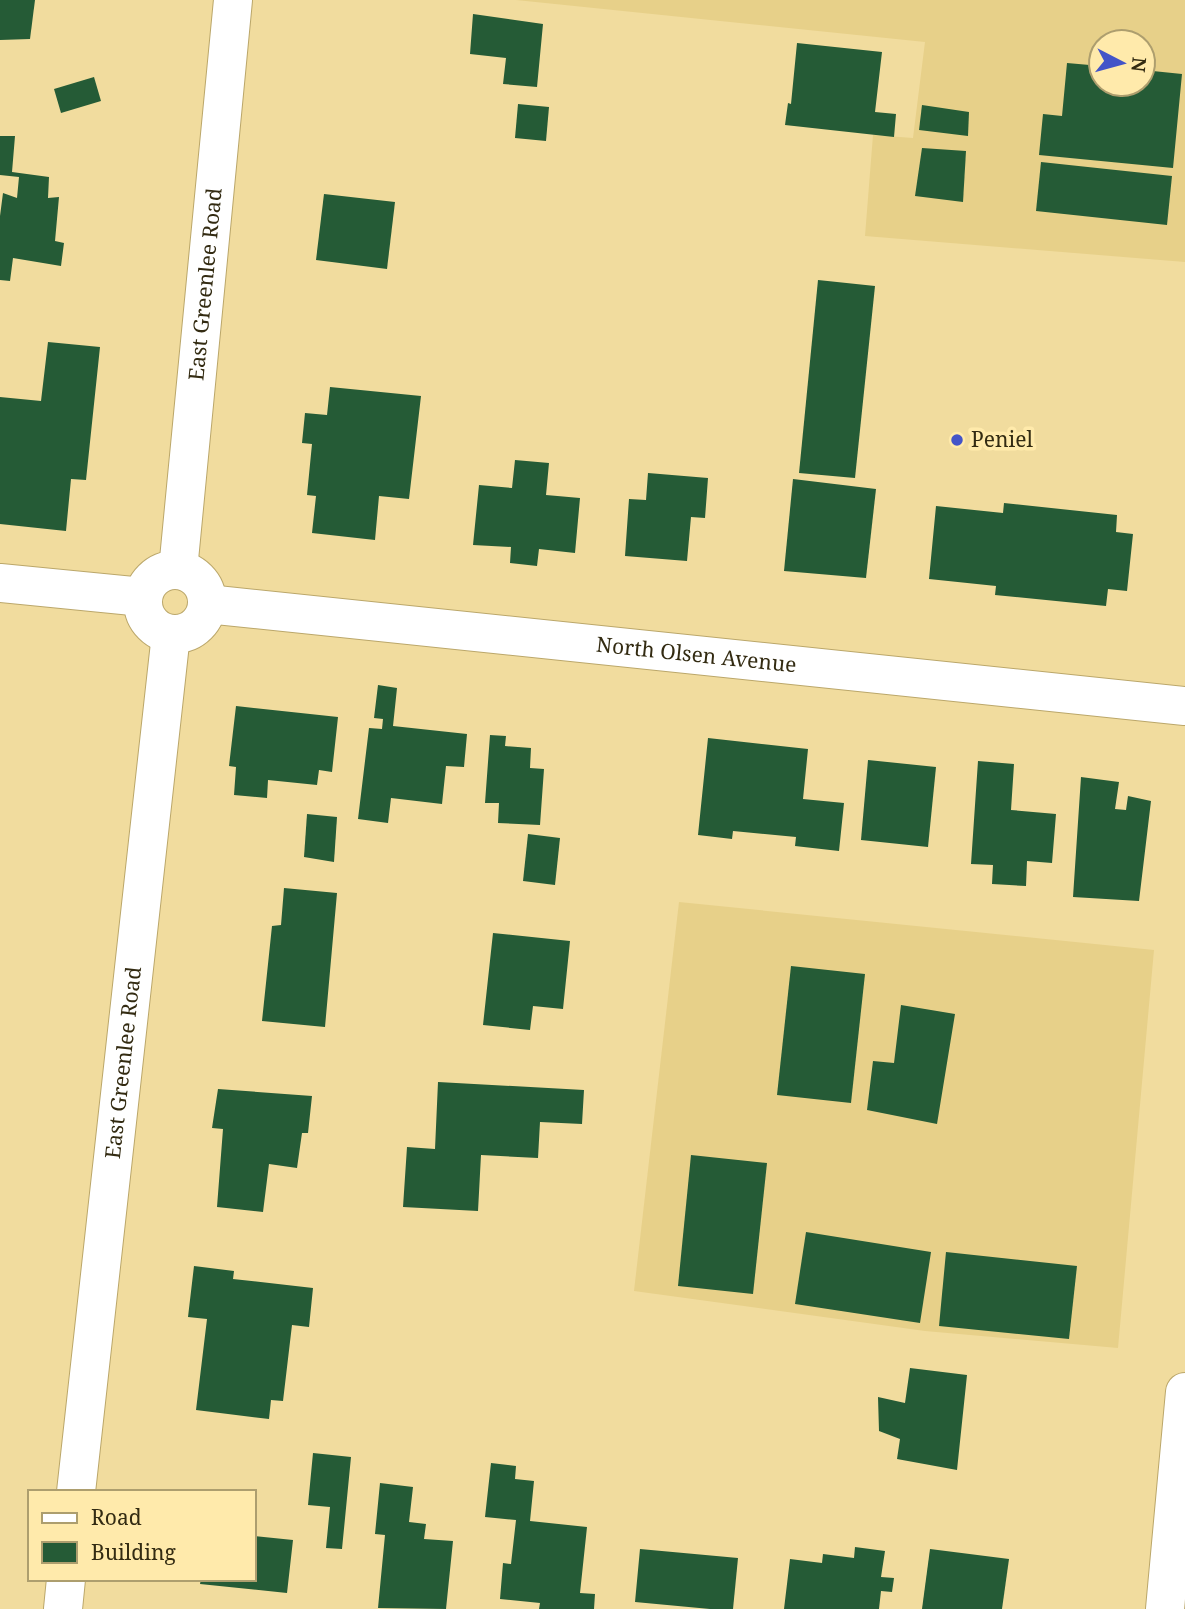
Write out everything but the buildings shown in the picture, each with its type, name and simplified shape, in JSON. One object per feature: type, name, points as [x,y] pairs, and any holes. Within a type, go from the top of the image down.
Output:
[{"type":"street","name":"East Greenlee Road","points":[[177,569],[233,0]]},
{"type":"street","points":[[177,569],[187,572],[202,585],[206,604],[199,623],[181,633],[171,634],[153,625],[143,607],[143,597],[151,580],[168,570],[177,569]]},
{"type":"street","points":[[0,583],[143,597]]},
{"type":"street","name":"North Olsen Avenue","points":[[206,604],[1185,706]]},
{"type":"street","name":"East Greenlee Road","points":[[76,1490],[171,634]]},
{"type":"street","points":[[1165,1609],[1185,1392]]},
{"type":"street","points":[[63,1609],[66,1581]]},
{"type":"shaded area","points":[[516,0],[1185,0],[1185,262],[865,236],[873,135],[913,138],[925,42]]},
{"type":"shaded area","points":[[679,902],[1154,950],[1118,1348],[925,1331],[634,1291]]},
{"type":"place","name":"Peniel","points":[[957,440]]}]
